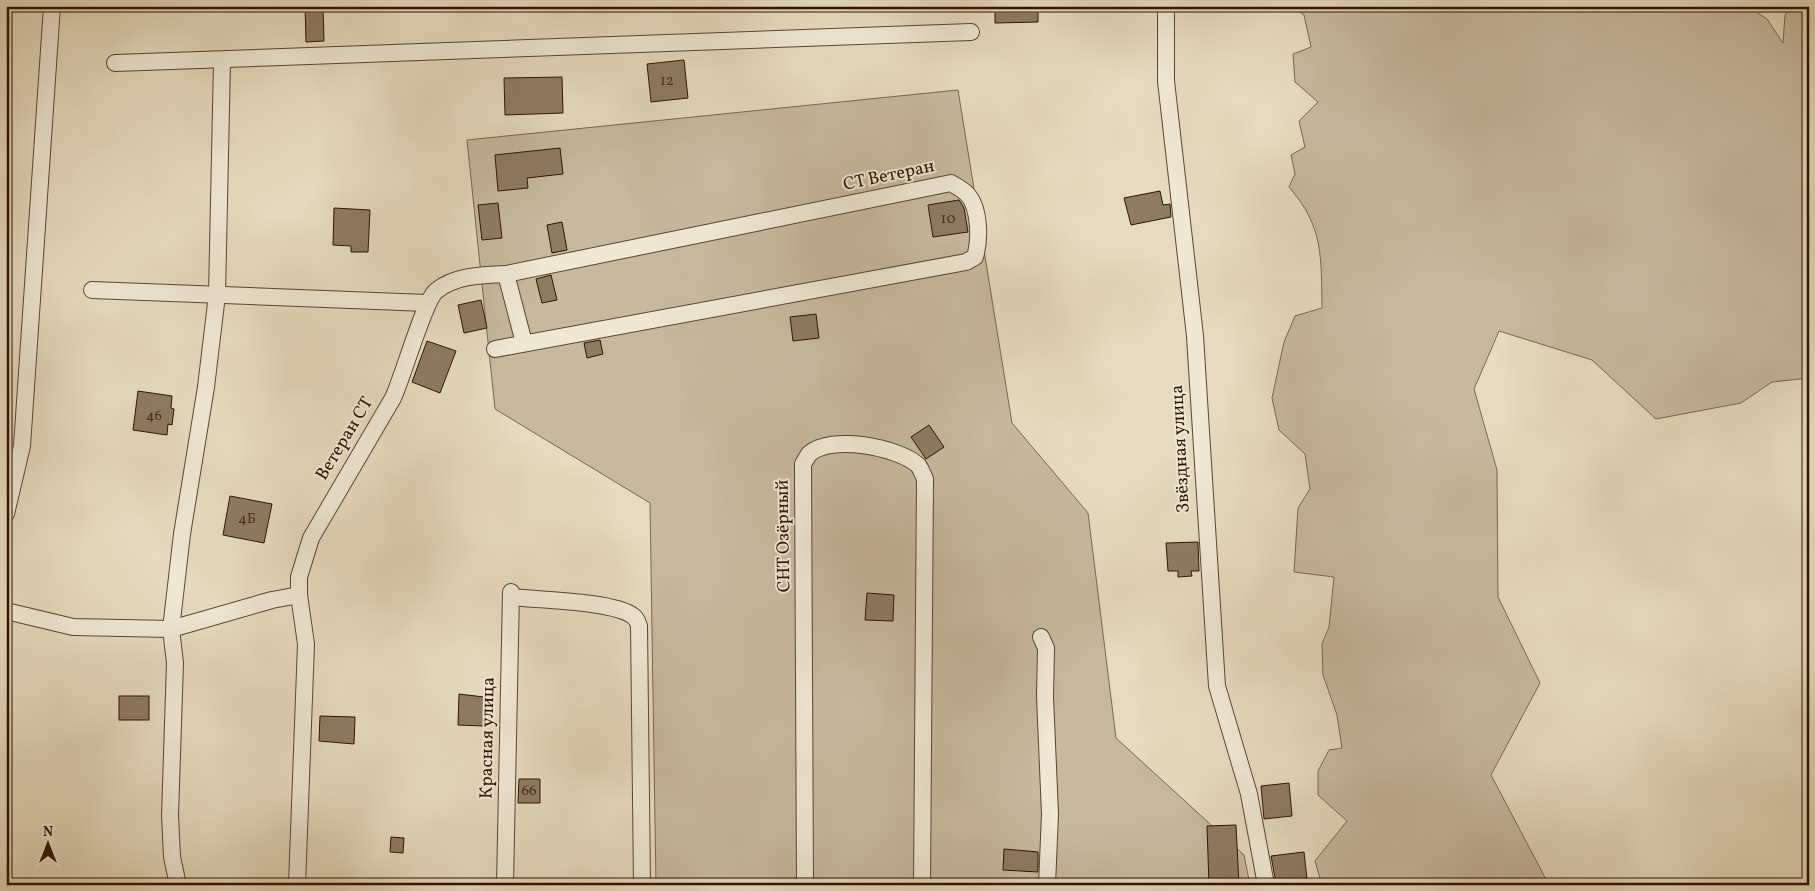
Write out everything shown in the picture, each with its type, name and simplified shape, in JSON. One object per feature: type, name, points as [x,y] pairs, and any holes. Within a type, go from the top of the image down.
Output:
[{"type":"street","points":[[6,514],[22,446],[52,6]]},
{"type":"street","name":"Звёздная улица","points":[[1166,6],[1166,81],[1195,336],[1217,686],[1249,794],[1266,885]]},
{"type":"street","points":[[115,63],[222,61],[972,32]]},
{"type":"street","points":[[178,885],[172,857],[170,815],[175,663],[172,629],[182,534],[206,387],[217,295],[222,61]]},
{"type":"street","name":"СТ Ветеран","points":[[427,303],[435,291],[448,283],[475,275],[506,274],[951,183],[968,194],[974,206],[978,245],[975,257],[966,262],[495,349]]},
{"type":"street","points":[[506,274],[524,343]]},
{"type":"street","points":[[92,290],[427,303]]},
{"type":"street","name":"Ветеран СТ","points":[[297,885],[306,644],[299,595],[299,577],[311,538],[393,398],[402,379],[427,303]]},
{"type":"street","name":"СНТ Озёрный","points":[[805,885],[803,464],[810,454],[824,447],[852,444],[879,447],[902,456],[919,466],[925,479],[922,885]]},
{"type":"street","name":"Красная улица","points":[[505,885],[511,594],[600,606],[622,611],[634,617],[639,626],[642,885]]},
{"type":"street","points":[[6,611],[74,627],[172,629],[272,600],[299,595]]},
{"type":"street","points":[[1042,637],[1046,648],[1045,696],[1050,814],[1047,885]]},
{"type":"shaded area","points":[[1291,6],[1747,6],[1767,19],[1783,43],[1785,15],[1790,6],[1809,6],[1809,378],[1772,382],[1741,403],[1656,419],[1592,360],[1499,331],[1474,389],[1497,470],[1498,597],[1540,683],[1491,775],[1549,885],[1322,885],[1315,861],[1347,821],[1318,795],[1318,771],[1329,750],[1342,748],[1337,715],[1323,675],[1322,644],[1329,627],[1334,577],[1294,572],[1298,508],[1310,489],[1305,454],[1279,430],[1272,398],[1284,342],[1295,316],[1322,308],[1320,258],[1315,229],[1309,216],[1289,187],[1295,174],[1291,155],[1305,147],[1299,121],[1318,102],[1295,82],[1293,54],[1311,47],[1304,15]]},
{"type":"shaded area","points":[[958,90],[1012,423],[1088,513],[1116,738],[1244,855],[1250,885],[656,885],[650,503],[495,409],[467,140]]},
{"type":"building","points":[[305,6],[323,6],[324,41],[306,42]]},
{"type":"building","points":[[995,6],[1038,6],[1038,22],[995,23]]},
{"type":"building","points":[[684,60],[688,98],[651,102],[647,64]]},
{"type":"building","points":[[562,77],[563,113],[505,115],[504,78]]},
{"type":"building","points":[[560,148],[563,174],[527,178],[528,188],[498,191],[495,155]]},
{"type":"building","points":[[1160,191],[1163,205],[1170,204],[1171,217],[1131,225],[1124,198]]},
{"type":"building","points":[[959,200],[964,208],[968,232],[933,237],[928,205]]},
{"type":"building","points":[[498,203],[502,238],[482,240],[478,205]]},
{"type":"building","points":[[334,208],[370,210],[368,252],[351,252],[351,246],[333,245]]},
{"type":"building","points":[[562,222],[567,250],[552,253],[547,225]]},
{"type":"building","points":[[551,275],[557,300],[542,303],[536,279]]},
{"type":"building","points":[[481,300],[487,328],[464,333],[458,305]]},
{"type":"building","points":[[816,314],[819,338],[793,341],[790,317]]},
{"type":"building","points":[[600,340],[603,354],[587,358],[584,343]]},
{"type":"building","points":[[427,341],[456,351],[440,393],[412,382]]},
{"type":"building","points":[[138,391],[172,396],[171,408],[174,409],[172,425],[168,424],[167,435],[133,430]]},
{"type":"building","points":[[929,425],[944,447],[926,459],[911,437]]},
{"type":"building","points":[[230,496],[272,504],[264,543],[223,535]]},
{"type":"building","points":[[1198,542],[1199,571],[1191,571],[1192,576],[1178,577],[1178,571],[1168,571],[1166,543]]},
{"type":"building","points":[[867,593],[894,595],[893,621],[865,620]]},
{"type":"building","points":[[459,694],[484,697],[484,726],[458,725]]},
{"type":"building","points":[[119,696],[149,696],[149,720],[119,720]]},
{"type":"building","points":[[320,716],[355,717],[354,744],[319,741]]},
{"type":"building","points":[[519,779],[540,779],[540,803],[518,803]]},
{"type":"building","points":[[1289,783],[1292,816],[1264,819],[1261,786]]},
{"type":"building","points":[[1236,825],[1239,885],[1209,885],[1207,826]]},
{"type":"building","points":[[391,837],[404,838],[403,853],[390,852]]},
{"type":"building","points":[[1004,849],[1038,852],[1038,872],[1003,870]]},
{"type":"building","points":[[1304,852],[1307,879],[1276,883],[1271,856]]}]
